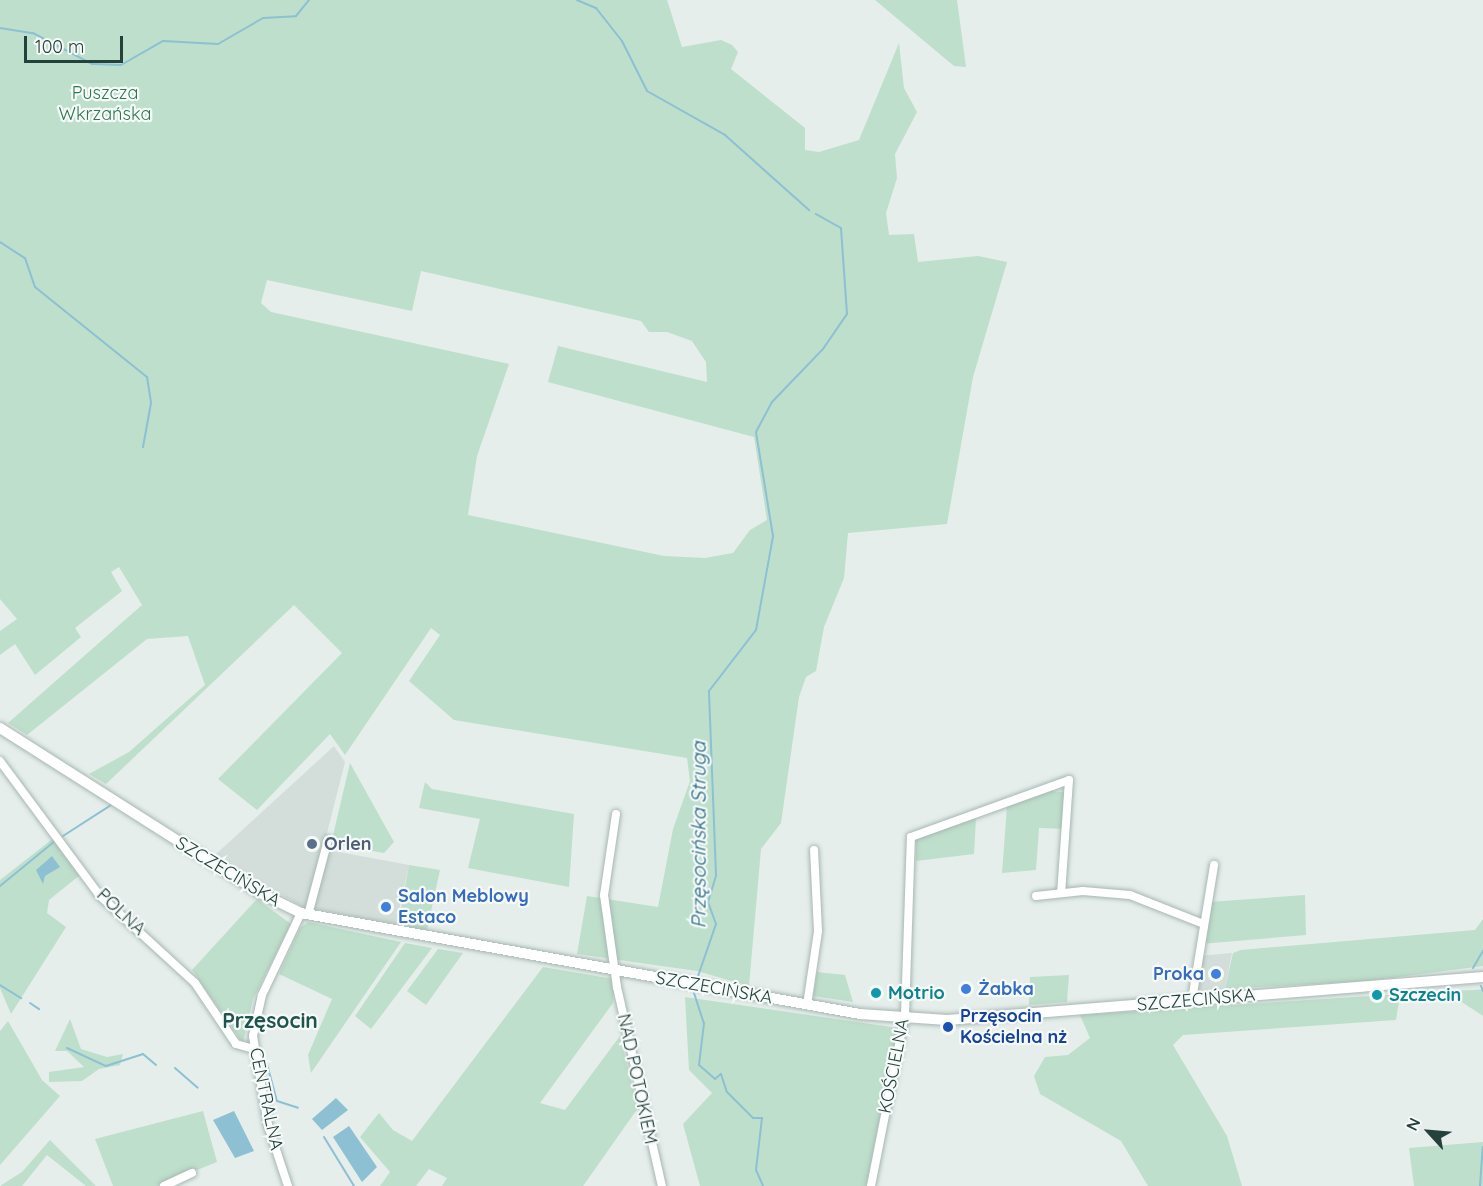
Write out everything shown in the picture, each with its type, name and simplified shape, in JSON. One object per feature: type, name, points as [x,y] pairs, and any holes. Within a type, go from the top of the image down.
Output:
[{"type":"street","name":"SZCZECIŃSKA","points":[[0,728],[258,892],[305,914],[807,1005],[904,1019],[1192,1000],[1483,977]]},
{"type":"street","name":"POLNA","points":[[0,761],[99,896],[195,983],[236,1044],[253,1049]]},
{"type":"street","name":"KOŚCIELNA","points":[[871,1186],[904,1019],[911,837],[1069,780],[1061,893]]},
{"type":"street","name":"NAD POTOKIEM","points":[[616,814],[604,895],[619,972],[617,987],[662,1186]]},
{"type":"street","name":"CENTRALNA","points":[[288,1186],[267,1125],[253,1049],[262,995],[305,914],[328,840]]},
{"type":"street","points":[[807,1005],[818,931],[814,850]]},
{"type":"street","points":[[1192,1000],[1202,923],[1214,866]]},
{"type":"street","points":[[1036,896],[1061,893],[1131,895],[1202,923]]},
{"type":"street","points":[[164,1186],[192,1173]]},
{"type":"shaded area","points":[[334,746],[345,762],[323,849],[409,865],[396,924],[303,907],[215,855]]},
{"type":"shaded area","points":[[1232,953],[1225,989],[1191,992],[1198,956]]},
{"type":"green space","name":"Puszcza Wkrzańska","points":[[0,0],[667,0],[682,47],[721,40],[732,45],[738,52],[731,69],[805,128],[805,150],[819,152],[859,140],[899,43],[904,88],[917,112],[895,154],[897,178],[886,213],[889,235],[914,234],[918,262],[978,256],[1007,262],[973,377],[947,524],[848,533],[844,578],[824,627],[816,671],[806,677],[799,697],[781,823],[761,849],[749,986],[697,971],[577,954],[587,896],[658,907],[673,829],[690,781],[687,758],[454,720],[409,681],[440,635],[431,628],[345,755],[330,734],[257,810],[218,779],[342,653],[294,605],[106,784],[89,774],[129,752],[205,685],[188,636],[147,639],[27,735],[8,723],[142,605],[119,567],[111,572],[122,591],[75,628],[81,637],[35,675],[15,644],[0,655],[0,631],[17,619],[0,599]],"holes":[[[421,271],[641,321],[649,332],[667,332],[692,341],[706,362],[707,382],[558,346],[548,382],[754,437],[767,520],[750,530],[733,553],[705,558],[664,556],[468,515],[477,456],[509,364],[271,312],[261,303],[267,280],[412,311]]]},
{"type":"green space","points":[[875,0],[957,0],[966,67],[954,66]]},
{"type":"green space","points":[[350,763],[394,842],[384,853],[331,844]]},
{"type":"green space","points":[[425,782],[432,789],[574,814],[569,887],[468,868],[480,819],[419,808]]},
{"type":"green space","points":[[1052,791],[1071,793],[1068,829],[1039,828],[1036,870],[1002,873],[1007,806]]},
{"type":"green space","points":[[976,818],[974,854],[916,861],[916,837]]},
{"type":"green space","points":[[55,837],[80,875],[49,900],[47,913],[66,927],[11,1014],[0,988],[0,880]]},
{"type":"green space","points":[[409,865],[440,870],[427,930],[398,925]]},
{"type":"green space","points":[[1305,895],[1306,935],[1200,944],[1209,902]]},
{"type":"green space","points":[[257,899],[291,924],[253,999],[243,1043],[192,970]]},
{"type":"green space","points":[[1483,919],[1483,966],[1367,981],[1225,989],[1233,953],[1241,950],[1475,930]]},
{"type":"green space","points":[[308,922],[401,942],[311,1073],[308,1055],[332,999],[279,974],[300,928]]},
{"type":"green space","points":[[405,943],[432,948],[371,1029],[355,1016]]},
{"type":"green space","points":[[438,949],[463,953],[426,1005],[407,991]]},
{"type":"green space","points":[[543,967],[614,979],[613,1003],[540,1103],[565,1110],[620,1036],[638,1108],[583,1186],[442,1186],[447,1178],[429,1169],[416,1186],[380,1186],[390,1172],[360,1137],[379,1113],[393,1130],[412,1141]]},
{"type":"green space","points":[[817,972],[845,975],[853,1002],[813,996]]},
{"type":"green space","points":[[1069,975],[1067,1002],[1029,1005],[1030,977]]},
{"type":"green space","points":[[1483,989],[1483,1016],[1445,991],[1475,990]]},
{"type":"green space","points":[[1400,994],[1396,1020],[1183,1035],[1173,1045],[1227,1136],[1242,1186],[1148,1186],[1121,1141],[1040,1094],[1034,1076],[1045,1057],[1068,1055],[1090,1038],[1080,1015]]},
{"type":"green space","points":[[685,997],[898,1028],[866,1186],[700,1186],[683,1124],[712,1093],[689,1070]]},
{"type":"green space","points":[[70,1019],[81,1049],[107,1057],[123,1054],[120,1065],[99,1069],[82,1081],[49,1082],[49,1072],[84,1067],[67,1051],[55,1051]]},
{"type":"green space","points":[[8,1021],[42,1080],[60,1096],[0,1165],[0,1031]]},
{"type":"green space","points":[[203,1111],[217,1162],[157,1186],[113,1186],[95,1139]]},
{"type":"green space","points":[[50,1140],[96,1186],[86,1186],[47,1155],[22,1186],[0,1186],[22,1172]]},
{"type":"green space","points":[[1483,1142],[1483,1186],[1414,1186],[1409,1148]]},
{"type":"water","points":[[52,856],[60,867],[45,876],[43,884],[36,870]]},
{"type":"water","points":[[336,1098],[348,1110],[322,1130],[312,1119]]},
{"type":"water","points":[[234,1111],[254,1151],[235,1158],[213,1120]]},
{"type":"water","points":[[349,1126],[377,1167],[362,1182],[333,1137]]},
{"type":"waterway","name":"Przęsocińska Struga","points":[[0,28],[33,33],[92,64],[121,65],[163,41],[218,44],[263,18],[296,16],[309,0]]},
{"type":"waterway","name":"Przęsocińska Struga","points":[[577,0],[596,8],[622,41],[647,91],[725,135],[809,210]]},
{"type":"waterway","name":"Przęsocińska Struga","points":[[697,979],[716,924],[708,902],[716,875],[709,691],[756,630],[773,536],[756,432],[772,402],[823,349],[847,314],[841,228],[816,214]]},
{"type":"waterway","points":[[0,242],[25,258],[35,287],[147,377],[151,403],[143,447]]},
{"type":"waterway","points":[[63,836],[111,805]]},
{"type":"waterway","points":[[0,886],[55,841]]},
{"type":"waterway","points":[[1473,968],[1483,951]]},
{"type":"waterway","points":[[0,985],[21,998]]},
{"type":"waterway","points":[[1481,986],[1483,991]]},
{"type":"waterway","name":"Przęsocińska Struga","points":[[694,993],[704,1023],[699,1065],[715,1079],[721,1074],[727,1092],[753,1118],[762,1118],[756,1170],[763,1186]]},
{"type":"waterway","points":[[30,1003],[39,1009]]},
{"type":"waterway","points":[[67,1048],[106,1066],[143,1054],[156,1065]]},
{"type":"waterway","points":[[267,1064],[277,1101],[298,1108]]},
{"type":"waterway","points":[[175,1068],[198,1088]]},
{"type":"waterway","points":[[324,1137],[354,1186]]},
{"type":"waterway","points":[[1480,1186],[1483,1147]]},
{"type":"place","name":"Orlen","points":[[312,844]]},
{"type":"place","name":"Salon Meblowy Estaco","points":[[386,907]]},
{"type":"place","name":"Proka","points":[[1216,974]]},
{"type":"place","name":"Żabka","points":[[966,989]]},
{"type":"place","name":"Motrio","points":[[876,993]]},
{"type":"place","name":"Szczecin","points":[[1377,995]]},
{"type":"place","name":"Przęsocin Kościelna nż","points":[[948,1027]]},
{"type":"district","name":"Przęsocin","points":[[270,1020]]}]
